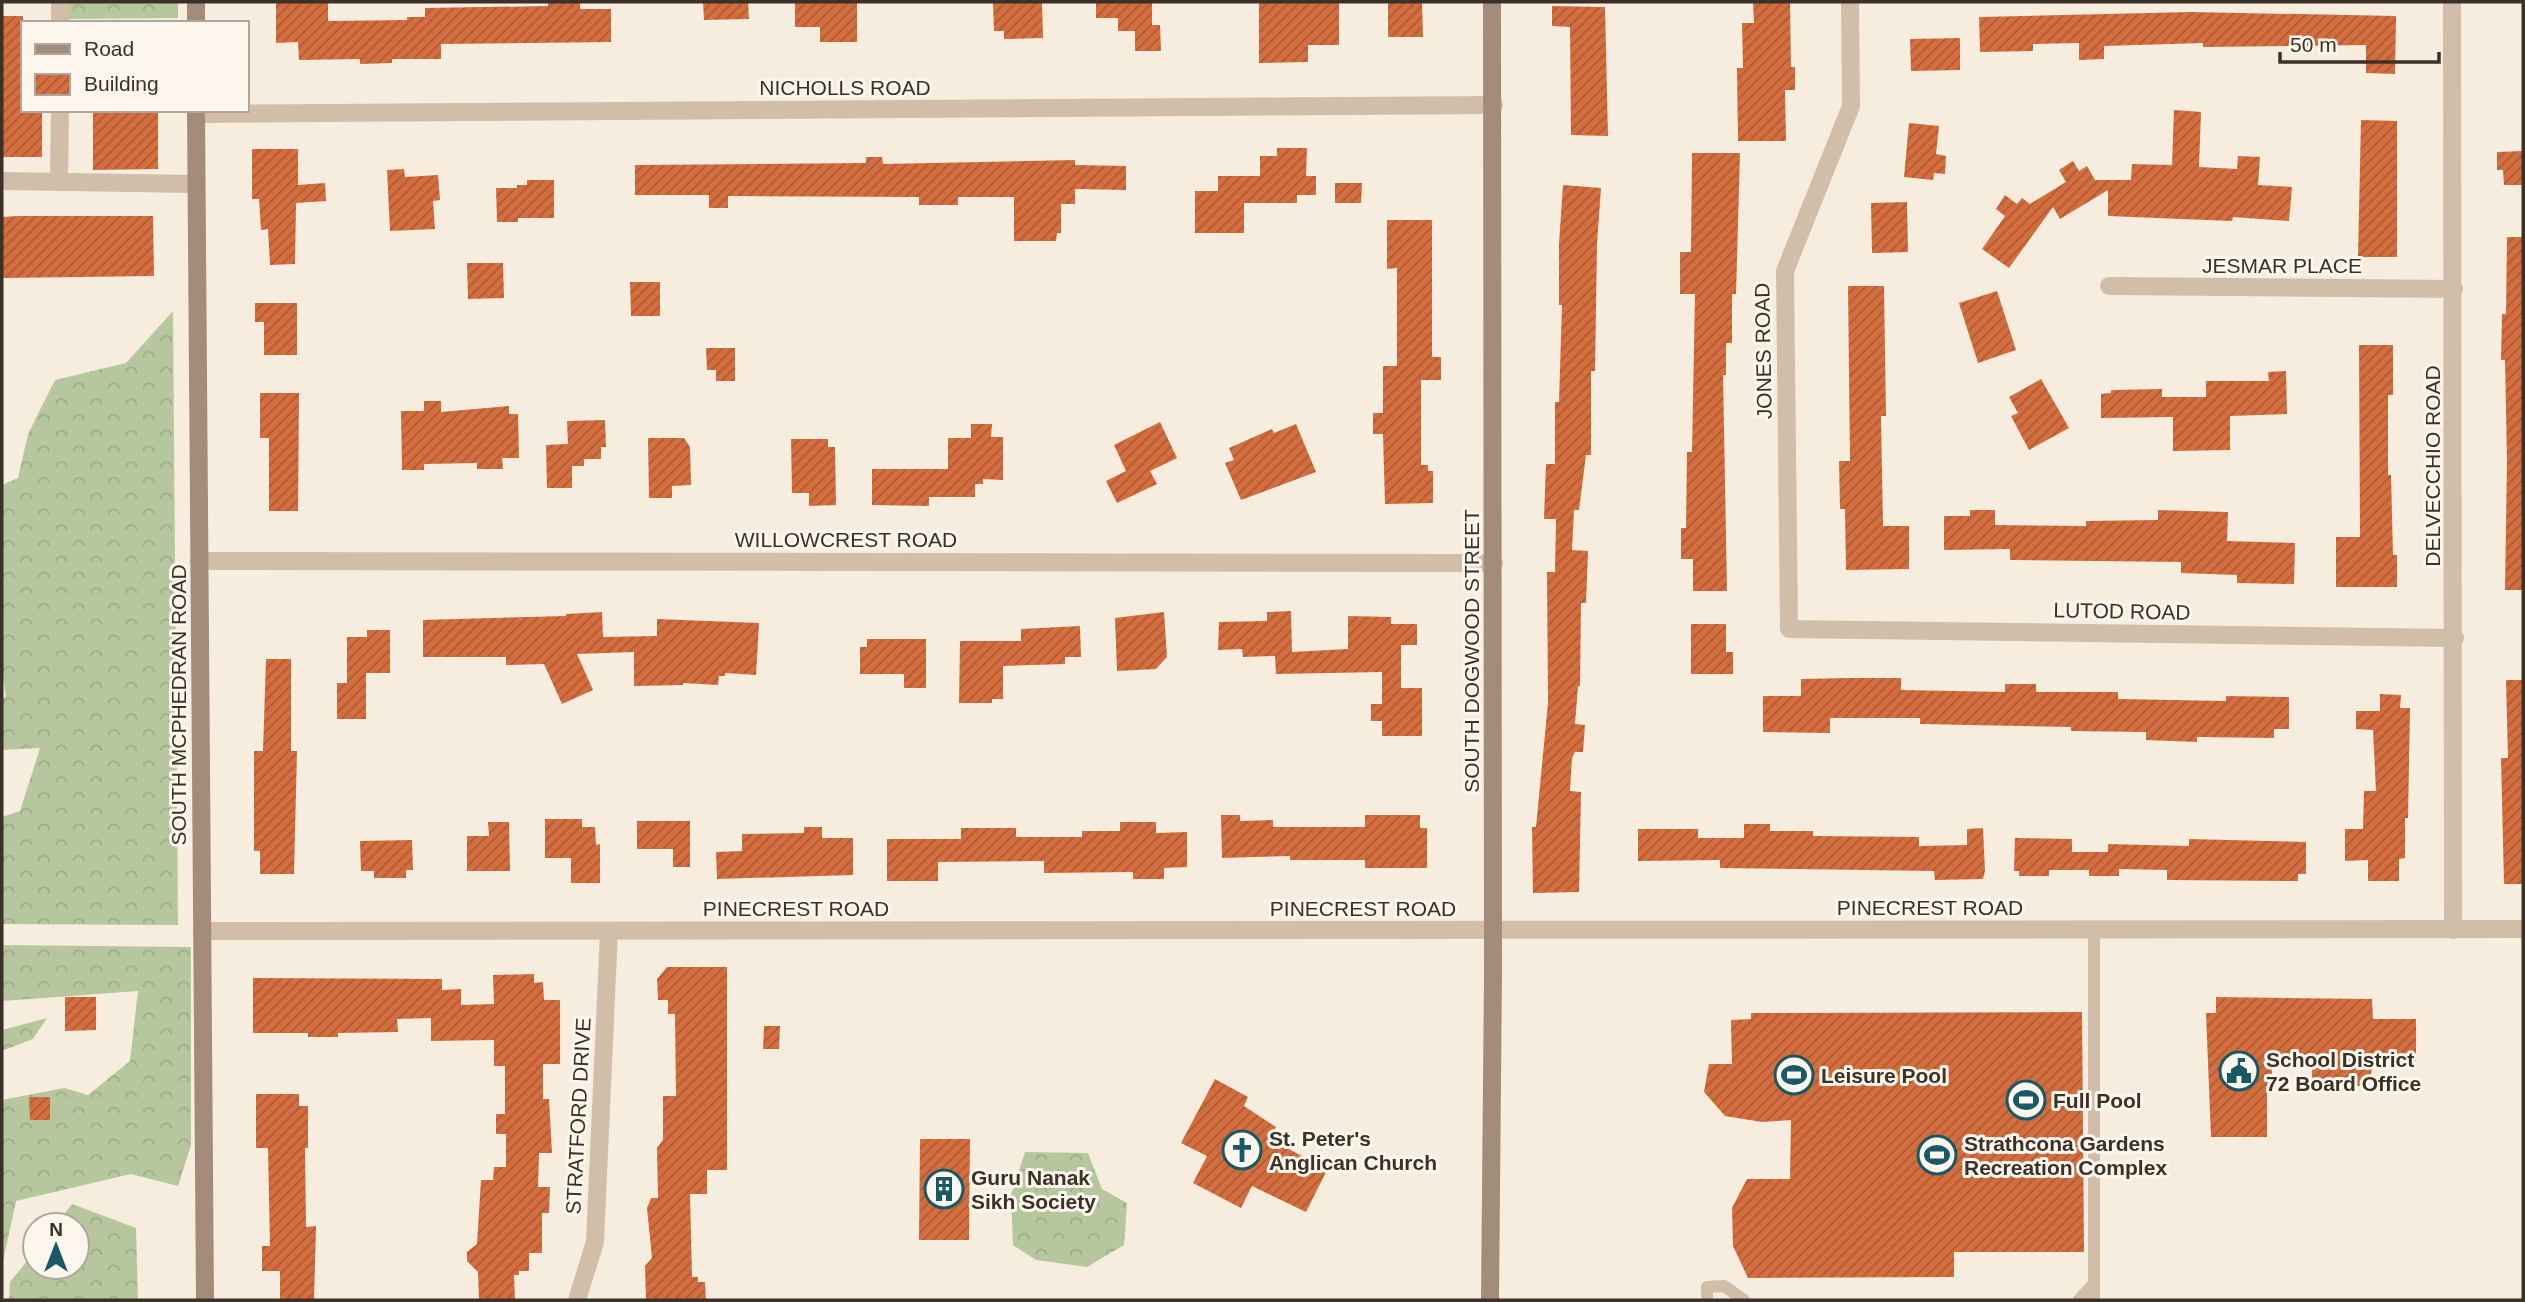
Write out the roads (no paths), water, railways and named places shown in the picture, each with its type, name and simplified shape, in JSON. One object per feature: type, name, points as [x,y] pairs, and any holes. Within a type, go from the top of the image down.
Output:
[{"type":"main road","points":[[196,2],[196,21]]},
{"type":"main road","name":"SOUTH DOGWOOD STREET","points":[[1490,1300],[1494,563],[1492,2]]},
{"type":"main road","name":"SOUTH MCPHEDRAN ROAD","points":[[195,112],[205,1300]]},
{"type":"street","points":[[60,2],[60,21]]},
{"type":"street","name":"JONES ROAD","points":[[1789,629],[1785,271],[1851,106],[1850,2]]},
{"type":"street","name":"DELVECCHIO ROAD","points":[[2452,2],[2455,638],[2453,930]]},
{"type":"street","name":"NICHOLLS ROAD","points":[[248,112],[1494,105]]},
{"type":"street","points":[[59,183],[60,112]]},
{"type":"street","points":[[2,181],[196,184]]},
{"type":"street","name":"JESMAR PLACE","points":[[2109,286],[2454,289]]},
{"type":"street","name":"WILLOWCREST ROAD","points":[[199,561],[1494,563]]},
{"type":"street","name":"LUTOD ROAD","points":[[1789,629],[2455,638]]},
{"type":"street","name":"PINECREST ROAD","points":[[202,931],[2523,929]]},
{"type":"street","name":"STRATFORD DRIVE","points":[[577,1300],[595,1242],[609,931]]},
{"type":"lane","points":[[2094,930],[2094,1300]]},
{"type":"lane","points":[[2079,1300],[2094,1283]]},
{"type":"lane","points":[[1707,1300],[1707,1287],[1724,1286],[1744,1300]]},
{"type":"place","name":"School District 72 Board Office","points":[[2239,1071]]},
{"type":"place","name":"Leisure Pool","points":[[1794,1075]]},
{"type":"place","name":"Full Pool","points":[[2026,1100]]},
{"type":"place","name":"St. Peter's Anglican Church","points":[[1242,1150]]},
{"type":"place","name":"Strathcona Gardens Recreation Complex","points":[[1937,1155]]},
{"type":"place","name":"Guru Nanak Sikh Society","points":[[944,1189]]}]
